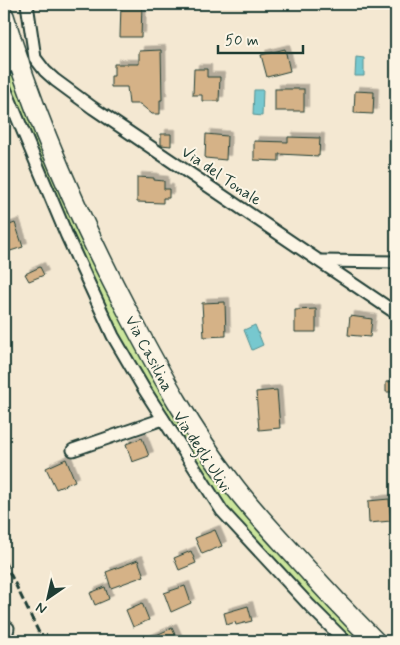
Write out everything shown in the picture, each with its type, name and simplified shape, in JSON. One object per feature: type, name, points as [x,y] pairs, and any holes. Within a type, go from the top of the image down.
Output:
[{"type":"main road","name":"Via Casilina","points":[[4,16],[55,161],[102,264],[162,377],[200,440],[231,484],[267,526],[375,641]]},
{"type":"street","points":[[19,63],[27,4]]},
{"type":"street","name":"Via del Tonale","points":[[19,63],[50,76],[82,100],[396,313]]},
{"type":"street","name":"Via degli Ulivi","points":[[4,86],[67,236],[113,336],[163,419],[222,510],[310,606],[345,641]]},
{"type":"street","points":[[320,261],[396,262]]},
{"type":"street","points":[[73,450],[163,419]]},
{"type":"street","points":[[5,641],[8,628]]},
{"type":"green space","points":[[13,74],[42,148],[121,318],[155,382],[229,494],[255,526],[363,641],[350,641],[228,512],[145,385],[97,293],[8,90],[4,77]]},
{"type":"water","points":[[356,57],[364,58],[364,76],[355,76]]},
{"type":"water","points":[[254,90],[263,90],[262,116],[253,115]]},
{"type":"water","points":[[255,325],[263,345],[252,350],[244,330]]},
{"type":"building","points":[[121,4],[142,4],[141,37],[120,37]]},
{"type":"building","points":[[285,49],[290,71],[267,77],[261,55]]},
{"type":"building","points":[[161,50],[162,100],[160,100],[160,114],[152,114],[140,104],[129,104],[127,87],[111,87],[111,76],[114,76],[114,64],[139,64],[139,51]]},
{"type":"building","points":[[194,69],[207,69],[207,77],[220,77],[219,101],[202,101],[202,95],[193,95]]},
{"type":"building","points":[[275,89],[304,89],[304,111],[275,111]]},
{"type":"building","points":[[355,91],[374,92],[373,114],[354,113]]},
{"type":"building","points":[[161,134],[171,134],[171,146],[161,145]]},
{"type":"building","points":[[206,134],[227,136],[226,160],[205,158]]},
{"type":"building","points":[[288,137],[320,138],[319,156],[279,154],[279,161],[254,160],[254,141],[288,142]]},
{"type":"building","points":[[137,177],[154,178],[154,180],[164,181],[164,189],[169,189],[169,198],[163,198],[163,203],[137,202]]},
{"type":"building","points":[[15,223],[23,247],[4,253],[4,227]]},
{"type":"building","points":[[40,267],[44,275],[29,281],[25,274]]},
{"type":"building","points":[[225,302],[226,336],[204,337],[202,303]]},
{"type":"building","points":[[316,309],[316,332],[295,332],[295,310]]},
{"type":"building","points":[[350,316],[372,319],[370,337],[348,335]]},
{"type":"building","points":[[396,381],[396,392],[386,392],[386,382]]},
{"type":"building","points":[[277,390],[280,428],[259,430],[256,392]]},
{"type":"building","points":[[142,438],[149,456],[132,462],[126,444]]},
{"type":"building","points":[[66,459],[75,481],[56,489],[46,468]]},
{"type":"building","points":[[389,499],[391,521],[369,523],[368,501]]},
{"type":"building","points":[[215,530],[222,546],[202,554],[195,538]]},
{"type":"building","points":[[191,551],[196,563],[179,570],[174,558]]},
{"type":"building","points":[[138,560],[144,576],[111,588],[106,572]]},
{"type":"building","points":[[185,586],[191,603],[171,612],[164,593]]},
{"type":"building","points":[[105,587],[109,599],[95,605],[90,593]]},
{"type":"building","points":[[142,603],[149,620],[133,627],[126,610]]},
{"type":"building","points":[[248,606],[252,621],[236,625],[235,622],[227,625],[224,613]]},
{"type":"building","points":[[172,628],[178,641],[143,641]]},
{"type":"waterway","points":[[4,76],[12,73]]},
{"type":"railway","points":[[4,561],[43,641]]}]
